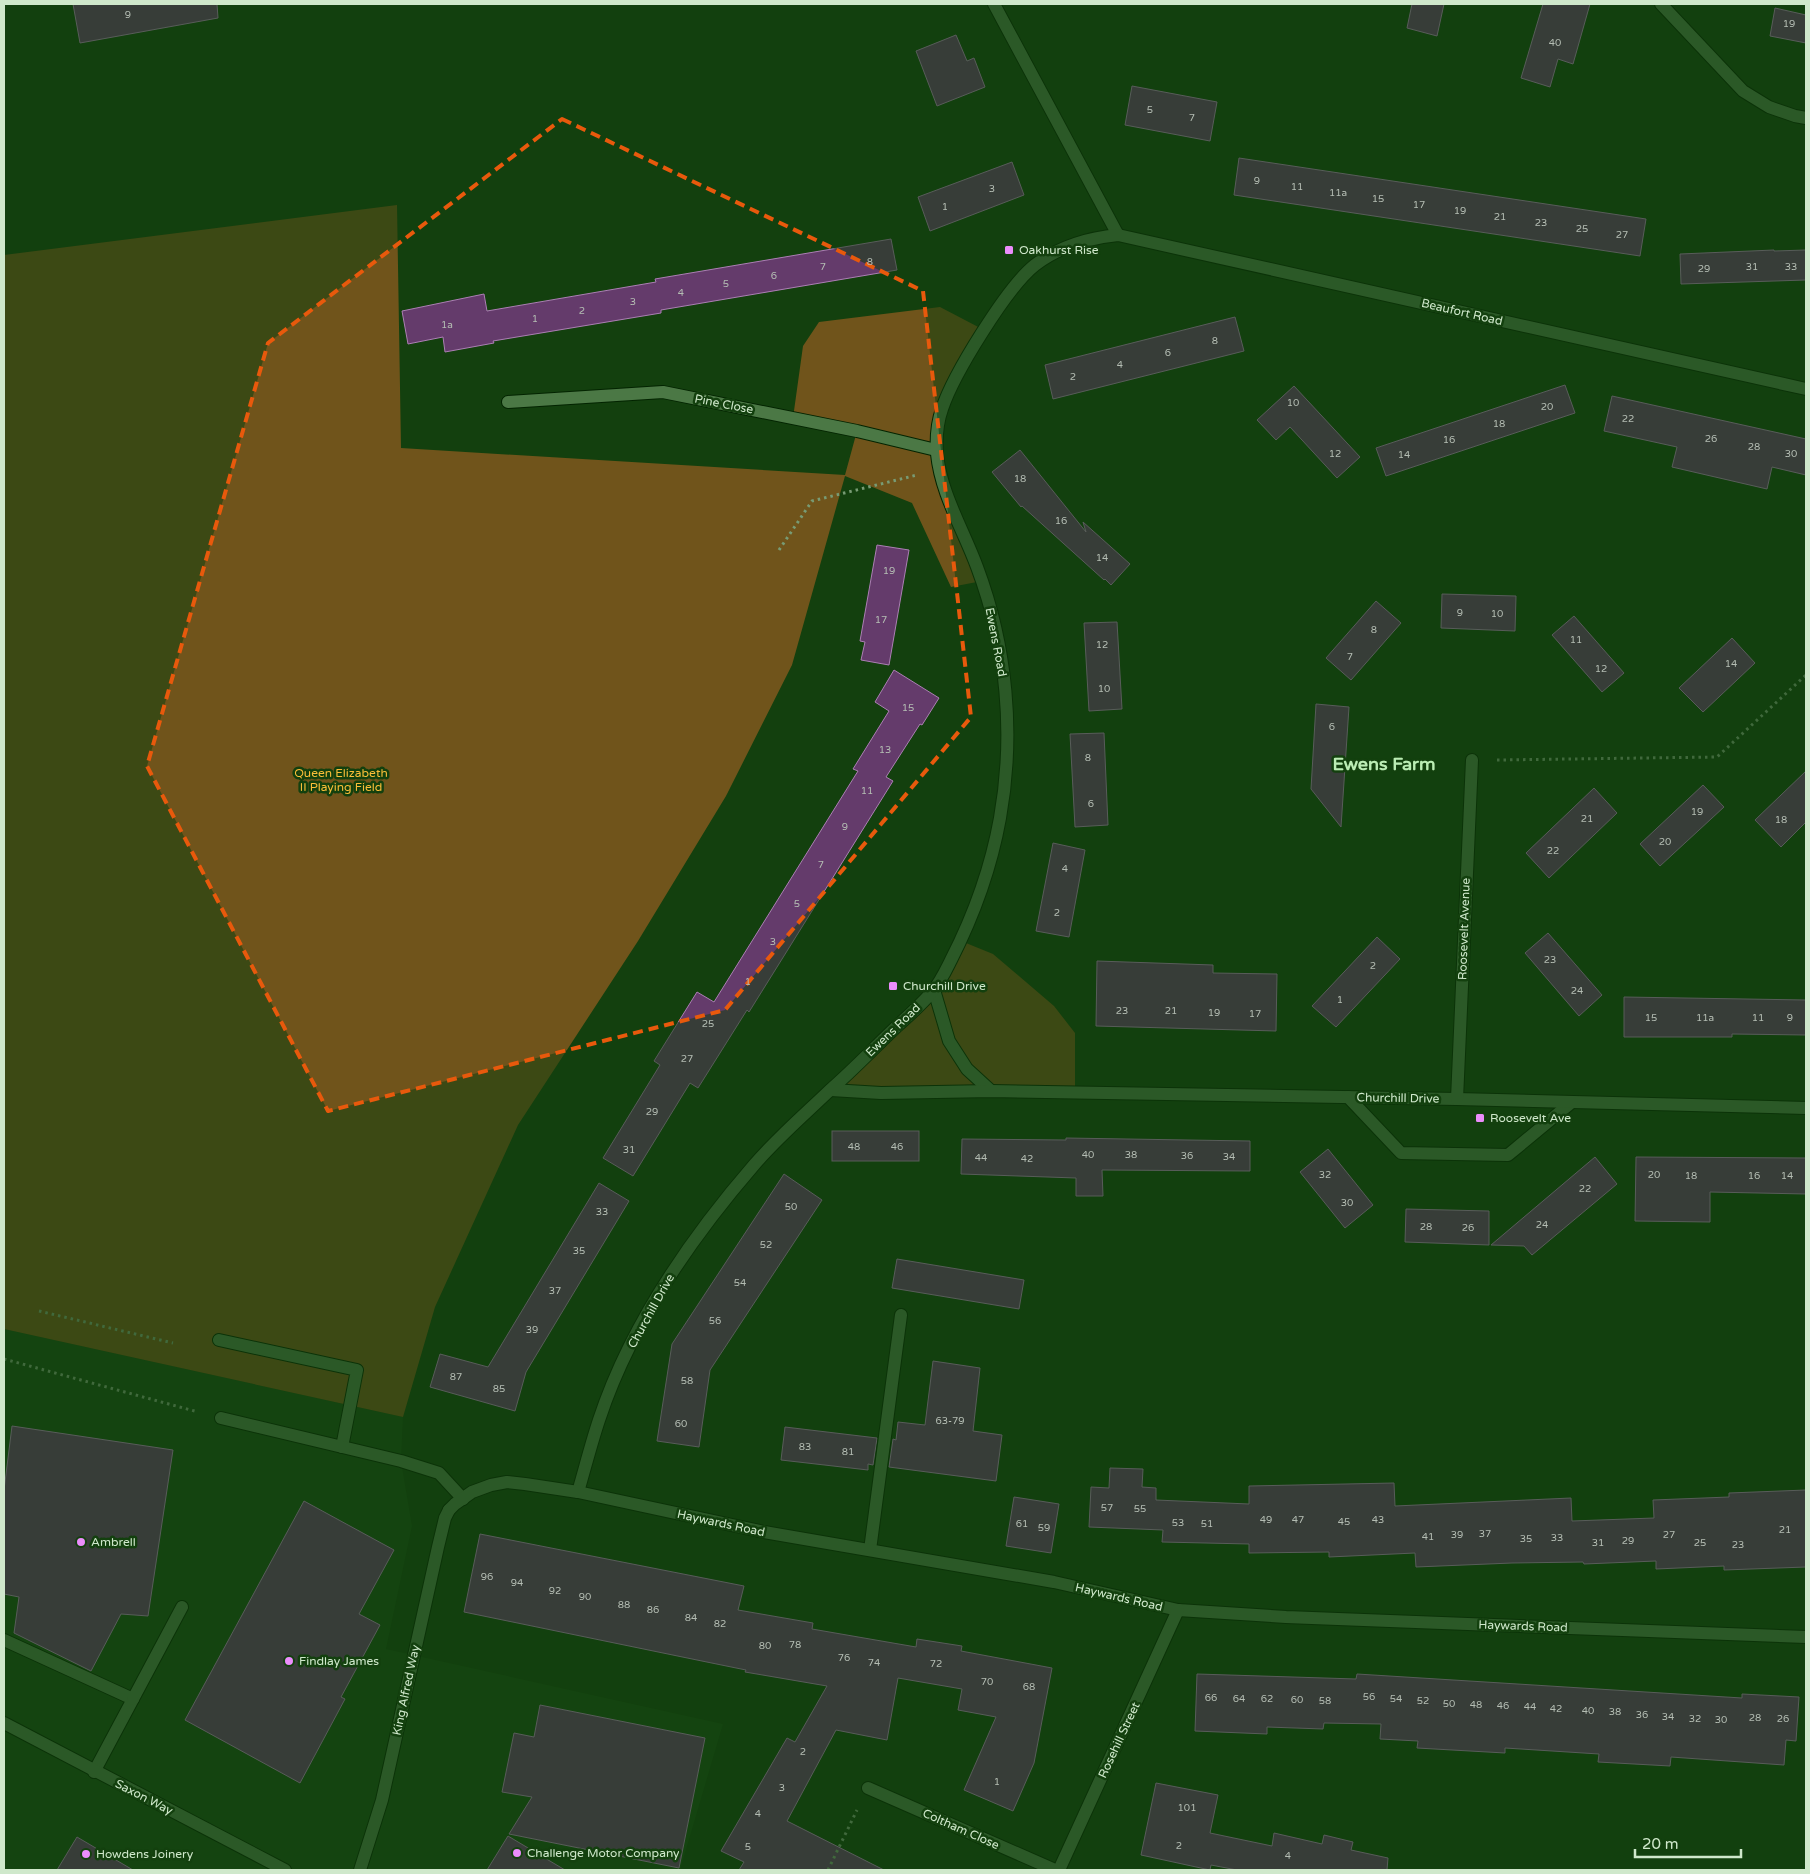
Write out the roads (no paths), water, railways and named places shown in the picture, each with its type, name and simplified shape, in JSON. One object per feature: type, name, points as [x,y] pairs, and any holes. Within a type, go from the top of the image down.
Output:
[{"type":"street","points":[[994,4],[1118,235]]},
{"type":"street","points":[[1662,4],[1743,91],[1769,107],[1806,118]]},
{"type":"street","name":"Beaufort Road","points":[[1118,235],[1806,389]]},
{"type":"street","name":"Ewens Road","points":[[831,1090],[934,990],[961,940],[978,901],[991,860],[1000,818],[1006,775],[1008,732],[1006,691],[1000,649],[978,568],[943,488],[936,450],[941,412],[952,385],[984,330],[1017,282],[1030,269],[1062,248],[1080,241],[1118,235]]},
{"type":"street","name":"Pine Close","points":[[508,402],[663,392],[857,431],[936,450]]},
{"type":"street","name":"Roosevelt Avenue","points":[[1457,1099],[1472,760]]},
{"type":"street","points":[[934,990],[949,1041],[967,1069],[991,1091]]},
{"type":"street","name":"Churchill Drive","points":[[578,1492],[599,1418],[641,1325],[667,1281],[694,1239],[725,1198],[758,1160],[831,1090],[1457,1099],[1806,1108]]},
{"type":"street","points":[[1348,1097],[1401,1153],[1411,1154],[1508,1155],[1572,1102]]},
{"type":"street","points":[[870,1550],[901,1315]]},
{"type":"street","points":[[218,1340],[357,1370],[342,1447]]},
{"type":"street","points":[[221,1418],[401,1461],[439,1473],[463,1499]]},
{"type":"street","name":"Haywards Road","points":[[449,1510],[472,1492],[491,1485],[507,1482],[578,1492],[764,1532],[1054,1582],[1178,1610],[1286,1617],[1806,1637]]},
{"type":"street","name":"King Alfred Way","points":[[360,1870],[382,1800],[438,1547],[449,1510]]},
{"type":"street","points":[[94,1772],[182,1606]]},
{"type":"street","name":"Rosehill Street","points":[[1059,1870],[1178,1610]]},
{"type":"street","points":[[4,1640],[133,1699]]},
{"type":"street","name":"Saxon Way","points":[[4,1723],[94,1772],[285,1870]]},
{"type":"street","name":"Coltham Close","points":[[868,1788],[1055,1870]]},
{"type":"place","name":"Oakhurst Rise","points":[[1009,250]]},
{"type":"place","name":"Churchill Drive","points":[[893,986]]},
{"type":"place","name":"Roosevelt Ave","points":[[1480,1118]]},
{"type":"place","name":"Ambrell","points":[[81,1542]]},
{"type":"place","name":"Findlay James","points":[[289,1661]]},
{"type":"place","name":"Challenge Motor Company","points":[[517,1853]]},
{"type":"place","name":"Howdens Joinery","points":[[86,1854]]},
{"type":"district","name":"Ewens Farm","points":[[1384,764]]},
{"type":"park label","name":"Queen Elizabeth II Playing Field","points":[[341,780]]}]
